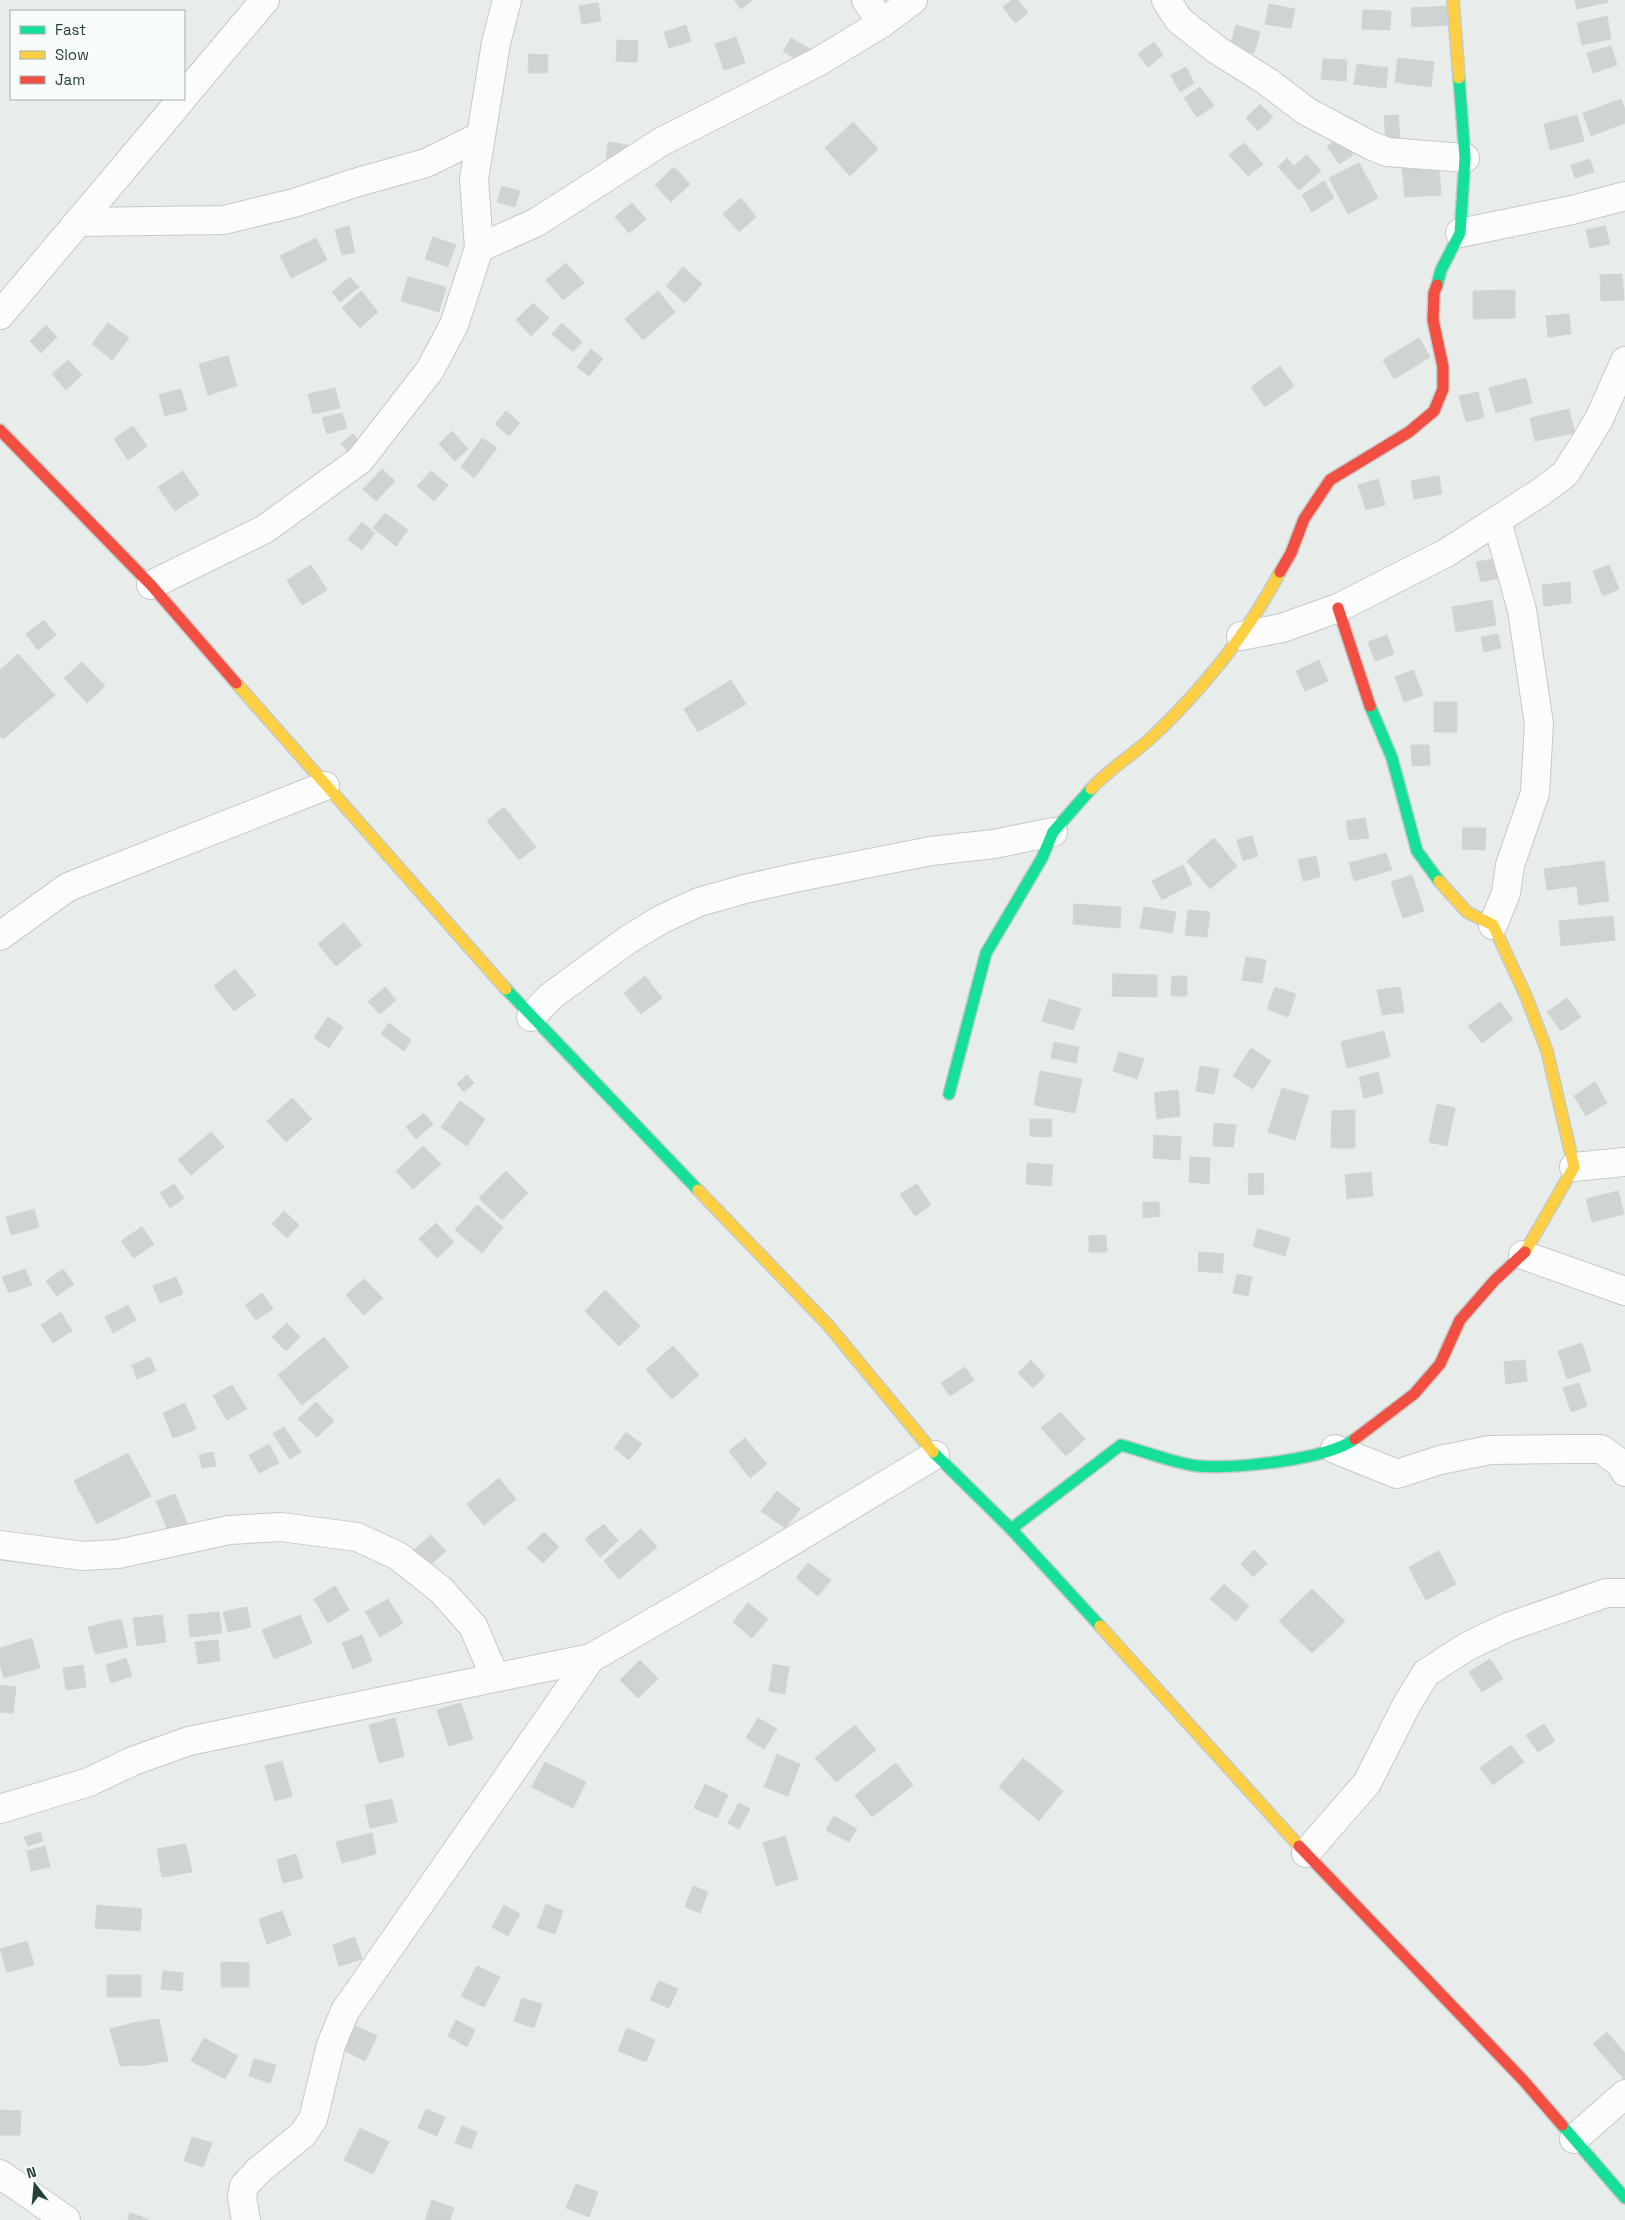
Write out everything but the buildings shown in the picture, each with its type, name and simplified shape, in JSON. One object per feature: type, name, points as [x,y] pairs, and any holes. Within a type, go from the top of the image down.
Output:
[{"type":"street","points":[[185,96],[265,0]]},
{"type":"street","points":[[152,585],[265,529],[360,460],[430,370],[454,325],[479,248],[474,179],[496,43],[507,0]]},
{"type":"street","points":[[866,0],[882,24]]},
{"type":"street","points":[[479,248],[537,222],[661,142],[780,83],[882,24],[912,0]]},
{"type":"street","points":[[1166,0],[1179,20],[1217,50],[1268,82],[1306,111],[1370,145],[1387,152],[1465,158]]},
{"type":"street","points":[[949,1094],[986,953],[1042,858],[1053,832],[1096,784],[1152,737],[1218,668],[1260,610],[1291,552],[1304,519],[1330,480],[1409,432],[1434,411],[1443,389],[1443,367],[1433,320],[1434,293],[1442,270],[1460,233],[1464,202],[1465,158],[1453,0]]},
{"type":"street","points":[[0,315],[181,100]]},
{"type":"street","points":[[78,222],[224,220],[294,203],[358,182],[426,163],[481,136]]},
{"type":"street","points":[[1460,233],[1572,210],[1625,196]]},
{"type":"street","points":[[1242,636],[1282,628],[1338,608],[1446,553],[1538,494],[1565,474],[1600,419],[1625,361]]},
{"type":"street","points":[[0,430],[152,585],[325,786],[531,1017],[828,1325],[935,1455],[1011,1530],[1306,1853],[1523,2080],[1625,2198]]},
{"type":"street","points":[[1493,925],[1506,893],[1510,865],[1535,793],[1539,724],[1522,610],[1497,521]]},
{"type":"street","points":[[1011,1530],[1121,1445],[1197,1466],[1247,1466],[1293,1459],[1346,1445],[1414,1394],[1440,1364],[1460,1320],[1494,1282],[1523,1255],[1574,1167],[1547,1051],[1526,996],[1493,925],[1467,912],[1442,884],[1417,851],[1392,758],[1372,711],[1338,608]]},
{"type":"street","points":[[0,936],[68,887],[325,786]]},
{"type":"street","points":[[531,1017],[551,996],[629,939],[662,919],[699,902],[794,878],[1053,832]]},
{"type":"street","points":[[1574,1167],[1625,1162]]},
{"type":"street","points":[[1523,1255],[1625,1291]]},
{"type":"street","points":[[1335,1448],[1398,1474],[1440,1460],[1490,1450],[1601,1449],[1620,1463],[1625,1472]]},
{"type":"street","points":[[0,1809],[89,1782],[133,1761],[188,1741],[591,1658],[750,1567],[935,1455]]},
{"type":"street","points":[[0,1545],[84,1556],[118,1554],[229,1530],[281,1527],[357,1537],[398,1556],[441,1590],[473,1626],[495,1677]]},
{"type":"street","points":[[1306,1853],[1367,1783],[1406,1706],[1426,1673],[1468,1646],[1508,1627],[1606,1593],[1625,1593]]},
{"type":"street","points":[[246,2220],[242,2197],[244,2186],[302,2134],[313,2119],[331,2045],[345,2011],[591,1658]]},
{"type":"street","points":[[1574,2139],[1625,2094]]},
{"type":"street","points":[[0,2174],[66,2220]]},
{"type":"traffic: fast","points":[[1437,285],[1441,270],[1460,233],[1465,158],[1459,78]]},
{"type":"traffic: fast","points":[[1370,706],[1392,758],[1417,851],[1439,881]]},
{"type":"traffic: fast","points":[[949,1094],[986,953],[1042,858],[1053,832],[1091,789]]},
{"type":"traffic: fast","points":[[506,989],[698,1190]]},
{"type":"traffic: fast","points":[[1011,1529],[1121,1445],[1180,1463],[1214,1467],[1280,1462],[1302,1458],[1341,1446],[1355,1439]]},
{"type":"traffic: fast","points":[[933,1452],[1011,1529],[1100,1626]]},
{"type":"traffic: fast","points":[[1562,2125],[1625,2198]]},
{"type":"traffic: slow","points":[[1453,0],[1459,78]]},
{"type":"traffic: slow","points":[[1091,789],[1105,775],[1152,737],[1189,700],[1238,639],[1280,572]]},
{"type":"traffic: slow","points":[[236,683],[506,989]]},
{"type":"traffic: slow","points":[[1439,881],[1467,912],[1493,925],[1526,996],[1547,1051],[1574,1167],[1525,1252]]},
{"type":"traffic: slow","points":[[698,1190],[828,1325],[933,1452]]},
{"type":"traffic: slow","points":[[1100,1626],[1299,1846]]},
{"type":"traffic: jam","points":[[1280,572],[1291,553],[1304,519],[1330,480],[1409,432],[1434,411],[1443,389],[1443,367],[1433,320],[1434,293],[1437,285]]},
{"type":"traffic: jam","points":[[0,430],[151,585],[236,683]]},
{"type":"traffic: jam","points":[[1338,608],[1370,706]]},
{"type":"traffic: jam","points":[[1355,1439],[1414,1394],[1440,1364],[1460,1320],[1494,1281],[1525,1252]]},
{"type":"traffic: jam","points":[[1299,1846],[1523,2080],[1562,2125]]}]
